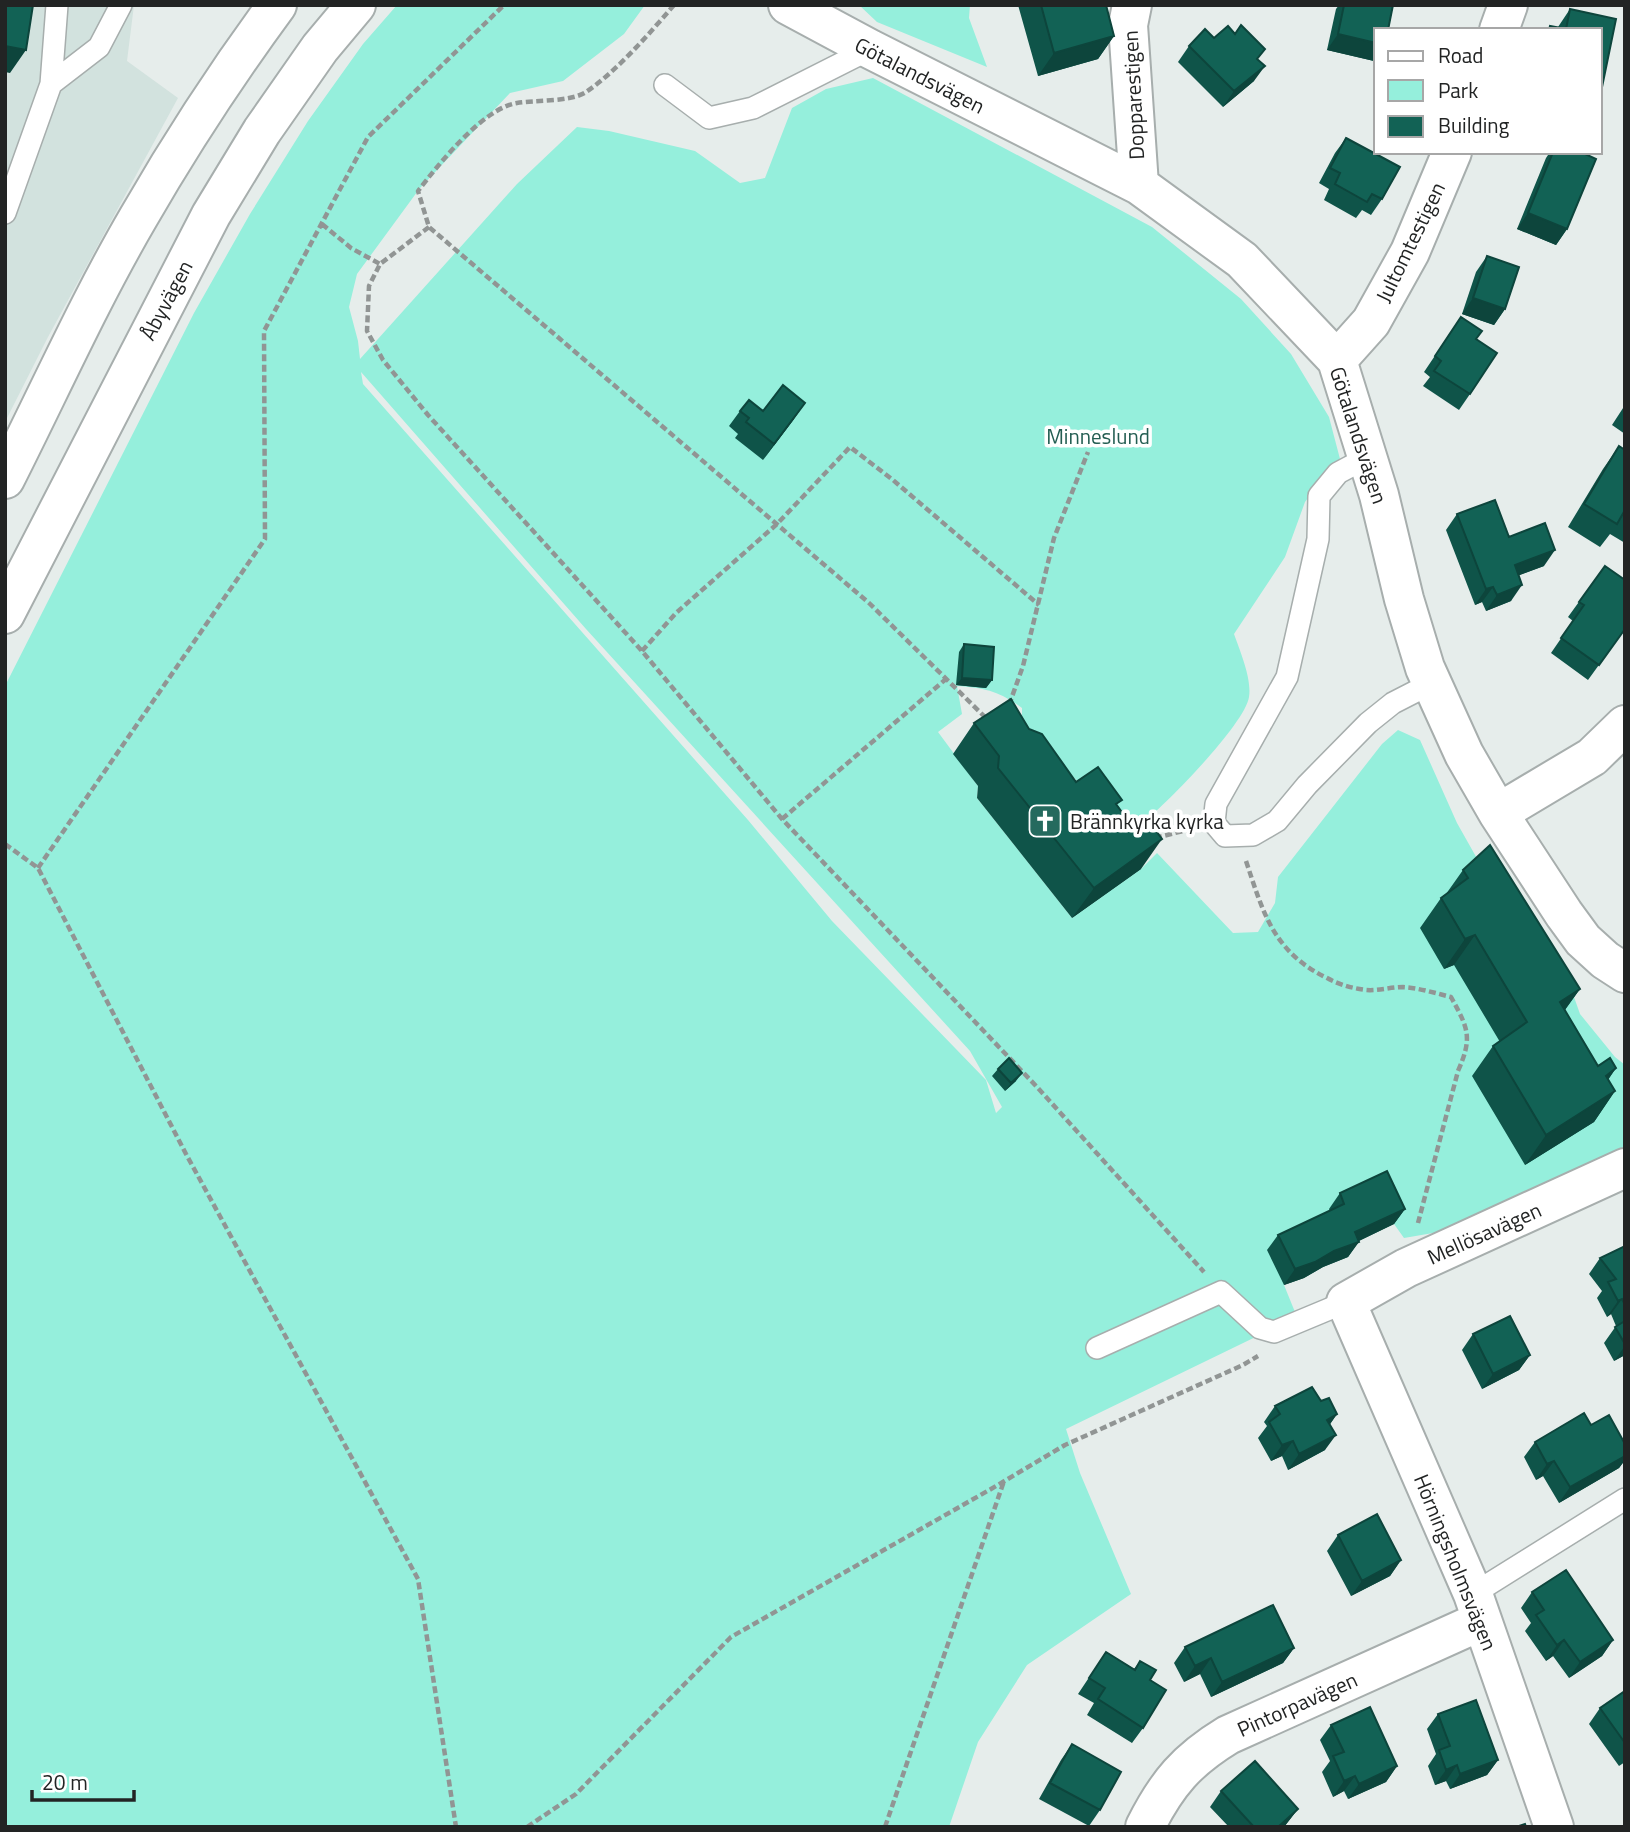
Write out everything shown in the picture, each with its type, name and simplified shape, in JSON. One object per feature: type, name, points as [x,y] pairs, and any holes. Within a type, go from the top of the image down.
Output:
[{"type":"street","points":[[5,479],[137,219],[236,60],[277,5]]},
{"type":"street","name":"Åbyvägen","points":[[5,614],[211,215],[320,48],[356,5]]},
{"type":"street","name":"Götalandsvägen","points":[[788,5],[870,50],[1139,185],[1242,260],[1337,360],[1368,457],[1404,599],[1425,668],[1464,754],[1499,813],[1583,940],[1605,960],[1625,973]]},
{"type":"street","name":"Dopparestigen","points":[[1132,5],[1128,25],[1139,185]]},
{"type":"street","points":[[1500,28],[1508,5]]},
{"type":"street","name":"Jultomtestigen","points":[[1337,360],[1371,322],[1410,253],[1451,154]]},
{"type":"street","points":[[1499,813],[1592,757],[1625,725]]},
{"type":"street","name":"Mellösavägen","points":[[1346,1302],[1406,1268],[1625,1168]]},
{"type":"street","name":"Hörningsholmsvägen","points":[[1346,1302],[1477,1608],[1554,1827]]},
{"type":"street","name":"Pintorpavägen","points":[[1145,1827],[1182,1768],[1203,1750],[1477,1608]]},
{"type":"lane","points":[[5,213],[51,84],[57,5]]},
{"type":"lane","points":[[51,84],[99,47],[121,5]]},
{"type":"lane","points":[[665,85],[709,118],[753,108],[870,50]]},
{"type":"lane","points":[[1368,457],[1338,473],[1319,496],[1318,539],[1287,677],[1216,804],[1214,823],[1225,836],[1254,835],[1277,821],[1307,785],[1368,723],[1393,703],[1432,683]]},
{"type":"lane","points":[[1097,1348],[1221,1292],[1261,1328],[1274,1332],[1346,1302]]},
{"type":"lane","points":[[1477,1608],[1625,1499]]},
{"type":"path","points":[[38,868],[265,539],[264,331],[368,137],[504,5]]},
{"type":"path","points":[[674,5],[640,45],[583,94],[513,103],[488,118],[456,144],[418,191],[429,227],[869,603],[991,723]]},
{"type":"path","points":[[322,223],[351,248],[380,264]]},
{"type":"path","points":[[429,227],[380,264],[369,286],[367,331],[383,360],[428,415],[642,651],[782,819],[1038,1087],[1221,1292]]},
{"type":"path","points":[[642,651],[676,613],[777,524],[850,447],[1039,605]]},
{"type":"path","points":[[1007,710],[1023,666],[1054,538],[1088,452]]},
{"type":"path","points":[[782,819],[946,679]]},
{"type":"path","points":[[1150,839],[1214,823]]},
{"type":"path","points":[[1237,835],[1263,912],[1284,948],[1307,968],[1342,986],[1368,990],[1402,987],[1451,997],[1465,1023],[1468,1047],[1458,1071],[1406,1268]]},
{"type":"path","points":[[5,844],[38,868],[186,1154],[418,1579],[456,1827]]},
{"type":"path","points":[[527,1827],[576,1794],[731,1637],[1065,1445],[1243,1365],[1266,1351]]},
{"type":"path","points":[[884,1827],[1004,1481]]},
{"type":"shaded area","points":[[5,5],[134,5],[127,61],[178,98],[48,337],[5,422]]},
{"type":"green space","name":"Minneslund","points":[[397,5],[645,5],[624,34],[563,81],[510,93],[420,188],[357,274],[349,307],[360,359],[517,184],[577,127],[609,131],[695,151],[740,183],[765,178],[792,108],[826,89],[873,78],[1152,227],[1241,299],[1291,354],[1329,417],[1340,459],[1305,502],[1285,557],[1234,634],[1245,665],[1249,697],[1234,725],[1187,781],[1145,821],[1121,821],[1058,763],[1022,721],[1022,708],[999,694],[984,689],[957,686],[962,714],[938,732],[978,786],[977,798],[1072,918],[1141,869],[1157,853],[1233,933],[1258,932],[1275,903],[1278,877],[1382,744],[1398,730],[1420,740],[1457,823],[1479,862],[1568,980],[1580,1014],[1615,1057],[1625,1065],[1625,1153],[1448,1242],[1433,1233],[1404,1238],[1394,1224],[1333,1219],[1284,1285],[1297,1317],[1066,1429],[1080,1473],[1131,1594],[1027,1665],[978,1742],[949,1827],[5,1827],[5,686],[194,313],[250,214],[308,121],[363,44]],"holes":[[[361,372],[586,629],[970,1051],[1002,1107],[996,1113],[986,1080],[832,921],[748,820],[363,384]]]},
{"type":"green space","points":[[859,5],[970,5],[969,18],[987,67],[877,22]]},
{"type":"building","points":[[5,5],[33,5],[26,50],[5,46]]},
{"type":"building","points":[[1041,5],[1106,5],[1114,36],[1054,53]]},
{"type":"building","points":[[1344,5],[1393,5],[1388,28],[1374,28],[1374,43],[1338,34]]},
{"type":"building","points":[[1570,9],[1616,19],[1602,87],[1602,28],[1566,28]]},
{"type":"building","points":[[1241,25],[1265,49],[1257,59],[1265,66],[1234,91],[1189,46],[1205,29],[1214,38],[1228,26],[1235,34]]},
{"type":"building","points":[[1346,138],[1400,167],[1382,199],[1372,194],[1367,202],[1335,184],[1340,173],[1330,168]]},
{"type":"building","points":[[1552,154],[1585,154],[1596,159],[1567,229],[1528,213]]},
{"type":"building","points":[[1487,256],[1519,267],[1505,309],[1473,298]]},
{"type":"building","points":[[1461,317],[1482,331],[1476,339],[1497,353],[1470,394],[1434,371],[1441,361],[1435,356]]},
{"type":"building","points":[[783,385],[805,403],[774,444],[746,422],[749,418],[740,411],[749,400],[763,411]]},
{"type":"building","points":[[1619,446],[1625,450],[1625,510],[1617,524],[1584,504]]},
{"type":"building","points":[[1495,500],[1509,537],[1545,523],[1555,550],[1515,565],[1522,585],[1497,595],[1493,587],[1486,589],[1457,514]]},
{"type":"building","points":[[1605,566],[1625,580],[1625,629],[1599,665],[1561,638],[1584,605],[1579,602]]},
{"type":"building","points":[[964,644],[994,647],[992,680],[962,678]]},
{"type":"building","points":[[1011,699],[1029,729],[1042,734],[1076,782],[1098,767],[1122,800],[1116,804],[1135,830],[1148,820],[1162,839],[1094,888],[998,768],[999,756],[974,723]]},
{"type":"building","points":[[1490,845],[1580,989],[1560,1002],[1598,1066],[1610,1058],[1616,1068],[1606,1076],[1615,1091],[1546,1135],[1493,1046],[1527,1022],[1475,935],[1465,939],[1441,898],[1468,878],[1463,870]]},
{"type":"building","points":[[1009,1058],[1022,1073],[1011,1083],[998,1069]]},
{"type":"building","points":[[1387,1171],[1405,1209],[1355,1232],[1359,1242],[1295,1269],[1278,1235],[1344,1204],[1340,1193]]},
{"type":"building","points":[[1625,1246],[1625,1305],[1622,1299],[1618,1301],[1608,1282],[1616,1279],[1600,1258]]},
{"type":"building","points":[[1510,1316],[1530,1355],[1493,1374],[1473,1334]]},
{"type":"building","points":[[1625,1321],[1625,1344],[1615,1327]]},
{"type":"building","points":[[1312,1387],[1321,1401],[1329,1398],[1337,1414],[1327,1420],[1336,1435],[1299,1454],[1293,1441],[1282,1445],[1269,1422],[1280,1414],[1275,1406]]},
{"type":"building","points":[[1584,1413],[1591,1425],[1609,1415],[1625,1444],[1625,1456],[1570,1487],[1554,1461],[1547,1464],[1535,1442]]},
{"type":"building","points":[[1377,1514],[1401,1560],[1362,1581],[1338,1535]]},
{"type":"building","points":[[1566,1570],[1613,1640],[1580,1662],[1564,1640],[1557,1645],[1536,1615],[1544,1610],[1532,1592]]},
{"type":"building","points":[[1273,1605],[1294,1648],[1222,1682],[1211,1658],[1195,1666],[1185,1647]]},
{"type":"building","points":[[1106,1652],[1135,1670],[1140,1661],[1156,1670],[1150,1680],[1166,1690],[1143,1728],[1098,1699],[1105,1688],[1089,1678]]},
{"type":"building","points":[[1625,1691],[1625,1743],[1600,1708]]},
{"type":"building","points":[[1476,1700],[1498,1760],[1460,1774],[1457,1765],[1446,1770],[1439,1750],[1450,1746],[1438,1714]]},
{"type":"building","points":[[1370,1707],[1397,1766],[1359,1784],[1355,1776],[1344,1781],[1333,1756],[1344,1752],[1331,1725]]},
{"type":"building","points":[[1072,1744],[1121,1772],[1100,1810],[1050,1783]]},
{"type":"building","points":[[1255,1761],[1298,1809],[1278,1827],[1254,1827],[1221,1791]]},
{"type":"place","name":"Brännkyrka kyrka","points":[[1045,821]]}]
